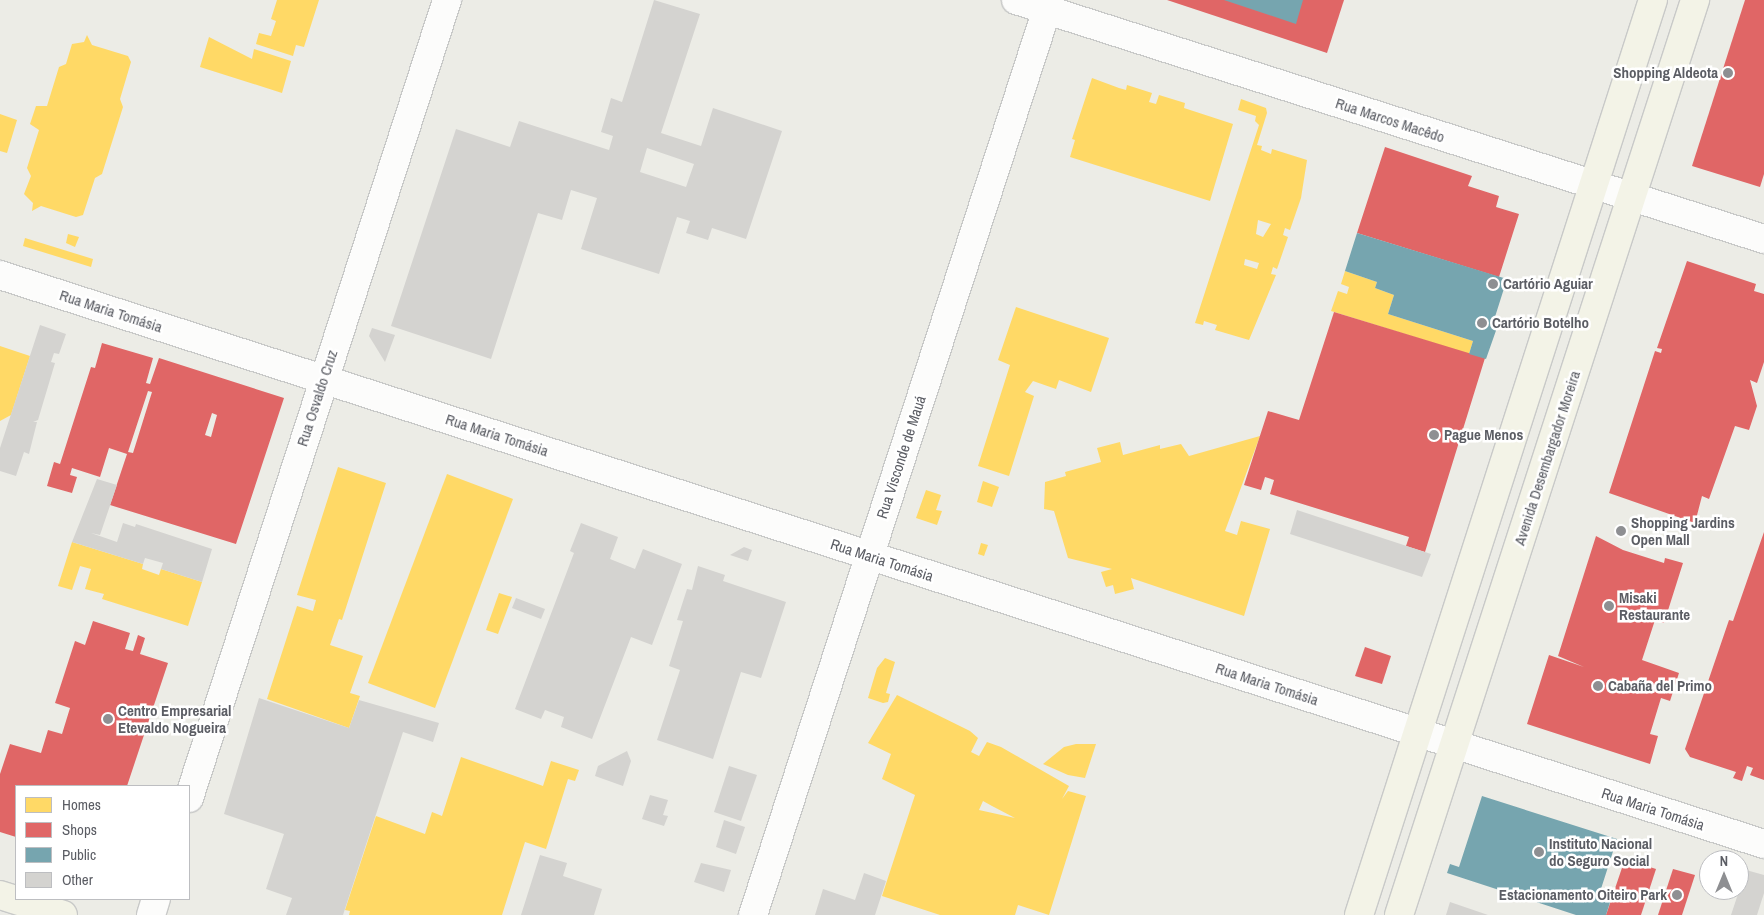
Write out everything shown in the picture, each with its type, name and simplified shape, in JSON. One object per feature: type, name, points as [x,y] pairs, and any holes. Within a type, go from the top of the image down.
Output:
[{"type":"main road","points":[[1359,915],[1416,732],[1459,610],[1653,0]]},
{"type":"main road","name":"Avenida Desembargador Moreira","points":[[1399,915],[1696,0]]},
{"type":"main road","points":[[0,894],[15,899]]},
{"type":"main road","points":[[18,900],[63,915]]},
{"type":"street","name":"Rua Osvaldo Cruz","points":[[190,795],[323,378],[447,0]]},
{"type":"street","name":"Rua Marcos Macêdo","points":[[1016,0],[1048,5],[1594,186],[1764,239]]},
{"type":"street","name":"Rua Visconde de Mauá","points":[[754,915],[1048,5]]},
{"type":"street","name":"Rua Maria Tomásia","points":[[0,275],[1764,844]]},
{"type":"street","points":[[151,915],[156,900]]},
{"type":"building: Homes","points":[[277,0],[319,0],[304,47],[296,45],[293,56],[256,44],[259,33],[271,36],[276,21],[271,19]]},
{"type":"building: Homes","points":[[87,35],[92,45],[128,56],[131,62],[120,99],[123,107],[102,174],[95,178],[83,215],[76,217],[41,206],[32,211],[33,203],[24,194],[31,176],[27,168],[39,130],[30,124],[36,106],[47,106],[59,67],[66,64],[72,44],[84,42]]},
{"type":"building: Homes","points":[[209,37],[252,59],[254,49],[291,61],[282,93],[200,67]]},
{"type":"building: Homes","points":[[1092,78],[1126,90],[1127,85],[1152,93],[1149,102],[1156,104],[1159,95],[1185,103],[1184,108],[1233,124],[1210,201],[1070,157],[1075,140],[1072,139]]},
{"type":"building: Homes","points":[[1241,99],[1266,108],[1267,113],[1257,145],[1262,146],[1261,150],[1271,154],[1272,149],[1307,160],[1301,198],[1290,230],[1285,228],[1283,235],[1288,237],[1277,269],[1273,267],[1271,274],[1276,275],[1249,340],[1215,330],[1217,325],[1204,321],[1203,325],[1195,323],[1259,125],[1255,121],[1256,116],[1238,110]],"holes":[[[1258,220],[1271,224],[1263,237],[1256,234]],[[1245,259],[1259,263],[1257,269],[1244,265]]]},
{"type":"building: Homes","points":[[0,114],[17,120],[7,153],[0,151]]},
{"type":"building: Homes","points":[[68,234],[79,237],[75,247],[66,243]]},
{"type":"building: Homes","points":[[25,238],[93,259],[91,267],[23,246]]},
{"type":"building: Homes","points":[[1345,271],[1377,282],[1375,288],[1394,295],[1388,314],[1473,341],[1469,354],[1331,311],[1338,291],[1347,294],[1349,287],[1341,284]]},
{"type":"building: Homes","points":[[1016,307],[1109,338],[1091,392],[1059,380],[1056,389],[1033,381],[1025,392],[1034,396],[1009,476],[978,466],[1010,365],[998,360]]},
{"type":"building: Homes","points":[[0,346],[30,356],[11,415],[0,421]]},
{"type":"building: Homes","points":[[1260,436],[1225,531],[1237,535],[1241,521],[1270,529],[1244,616],[1131,578],[1134,589],[1115,594],[1113,585],[1106,587],[1101,572],[1112,569],[1068,558],[1054,511],[1044,509],[1045,482],[1066,476],[1065,472],[1101,462],[1097,448],[1120,442],[1123,455],[1160,445],[1160,449],[1181,444],[1189,456]]},
{"type":"building: Homes","points":[[338,467],[386,483],[342,620],[339,619],[330,645],[363,656],[350,693],[360,696],[349,728],[267,699],[297,606],[313,611],[316,600],[297,595]]},
{"type":"building: Homes","points":[[447,474],[513,499],[435,708],[368,683]]},
{"type":"building: Homes","points":[[983,481],[999,487],[992,507],[977,502]]},
{"type":"building: Homes","points":[[926,490],[941,495],[936,510],[942,511],[937,525],[916,518]]},
{"type":"building: Homes","points":[[72,542],[143,564],[142,569],[159,575],[161,569],[202,582],[188,626],[102,599],[104,594],[85,589],[91,569],[80,566],[72,590],[58,586]]},
{"type":"building: Homes","points":[[981,543],[988,545],[984,556],[978,554]]},
{"type":"building: Homes","points":[[499,593],[512,597],[498,634],[486,630]]},
{"type":"building: Homes","points":[[885,658],[895,662],[886,693],[890,694],[888,702],[883,703],[868,698],[877,668]]},
{"type":"building: Homes","points":[[897,695],[970,731],[978,738],[971,752],[979,756],[987,742],[1001,747],[1069,786],[1062,799],[1068,791],[1086,796],[1049,915],[1018,905],[1015,915],[940,915],[882,896],[915,795],[882,779],[891,754],[868,743]],"holes":[[[983,801],[1015,818],[979,810]]]},
{"type":"building: Homes","points":[[1076,744],[1096,744],[1085,778],[1068,775],[1043,764],[1064,747]]},
{"type":"building: Homes","points":[[461,757],[543,786],[551,761],[579,770],[575,781],[568,779],[546,849],[525,842],[502,915],[349,915],[350,911],[345,910],[376,816],[425,834],[432,812],[442,816]]},
{"type":"building: Shops","points":[[1167,0],[1344,0],[1327,53]]},
{"type":"building: Shops","points":[[1745,0],[1764,0],[1764,174],[1760,187],[1692,166]]},
{"type":"building: Shops","points":[[1385,147],[1472,176],[1468,186],[1499,196],[1496,207],[1519,214],[1499,277],[1357,233]]},
{"type":"building: Shops","points":[[1687,261],[1756,284],[1754,291],[1764,294],[1764,362],[1757,383],[1750,380],[1757,406],[1749,430],[1735,426],[1709,499],[1702,496],[1695,523],[1609,493],[1655,351],[1661,353],[1662,349],[1657,348]]},
{"type":"building: Shops","points":[[1334,312],[1485,358],[1425,552],[1406,546],[1409,537],[1270,494],[1274,480],[1265,477],[1261,490],[1244,485],[1268,411],[1299,420]]},
{"type":"building: Shops","points":[[102,343],[153,358],[146,383],[150,384],[159,358],[284,398],[236,544],[110,505],[127,454],[109,448],[100,477],[72,468],[70,475],[77,477],[72,493],[47,486],[54,462],[60,464],[91,367],[95,368]],"holes":[[[148,391],[152,392],[133,453],[128,452]],[[212,413],[217,415],[211,437],[205,435]]]},
{"type":"building: Shops","points":[[1764,532],[1764,780],[1750,775],[1753,768],[1747,766],[1742,781],[1733,778],[1736,772],[1690,757],[1685,749],[1729,620],[1733,621]]},
{"type":"building: Shops","points":[[1596,536],[1623,550],[1664,563],[1665,558],[1683,563],[1664,623],[1655,620],[1642,660],[1679,673],[1670,701],[1661,698],[1650,734],[1658,736],[1650,764],[1527,724],[1549,655],[1584,667],[1558,656]]},
{"type":"building: Shops","name":"Centro Empresarial Etevaldo Nogueira","points":[[93,621],[130,633],[125,649],[133,651],[138,635],[145,638],[140,654],[168,663],[127,785],[15,785],[15,837],[0,832],[0,774],[10,744],[41,753],[48,730],[62,734],[70,708],[55,703],[75,641],[85,645]]},
{"type":"building: Shops","points":[[1365,647],[1391,656],[1382,684],[1355,676]]},
{"type":"building: Shops","points":[[1625,859],[1656,869],[1641,915],[1606,915]]},
{"type":"building: Shops","name":"Estacionamento Oiteiro Park","points":[[1673,869],[1695,875],[1682,915],[1658,915]]},
{"type":"building: Public","points":[[1224,0],[1303,0],[1296,24]]},
{"type":"building: Public","points":[[1357,233],[1507,279],[1494,320],[1499,322],[1486,359],[1469,354],[1473,341],[1388,314],[1394,295],[1375,288],[1377,282],[1345,271]]},
{"type":"building: Public","name":"Instituto Nacional do Seguro Social","points":[[1482,796],[1617,839],[1600,892],[1612,896],[1606,915],[1576,915],[1447,873],[1450,864],[1459,867]]},
{"type":"building: Other","points":[[654,0],[700,14],[661,133],[701,146],[713,108],[782,131],[746,239],[712,228],[708,240],[686,233],[690,221],[677,217],[659,274],[581,249],[597,198],[571,190],[562,220],[538,213],[491,359],[391,326],[456,129],[510,147],[519,121],[609,150],[613,136],[601,132],[611,98],[622,102]],"holes":[[[647,148],[694,164],[686,187],[640,172]]]},
{"type":"building: Other","points":[[40,325],[66,334],[59,354],[54,353],[51,362],[55,363],[38,420],[33,422],[37,422],[29,454],[24,452],[16,476],[0,471],[0,448]]},
{"type":"building: Other","points":[[372,328],[395,335],[385,362],[369,336]]},
{"type":"building: Other","points":[[97,479],[117,485],[100,535],[91,533],[117,542],[123,523],[135,527],[136,524],[212,549],[202,582],[161,569],[163,563],[145,558],[143,564],[72,542]]},
{"type":"building: Other","points":[[1297,510],[1431,554],[1422,577],[1290,534]]},
{"type":"building: Other","points":[[581,523],[618,537],[610,559],[635,569],[643,549],[682,564],[652,645],[631,637],[592,739],[561,727],[564,717],[545,710],[541,719],[515,709],[574,553],[570,551]]},
{"type":"building: Other","points":[[744,547],[752,550],[748,561],[730,555]]},
{"type":"building: Other","points":[[698,566],[725,575],[723,581],[786,602],[761,678],[741,672],[713,759],[657,740],[680,670],[669,666],[683,621],[677,620],[687,589],[692,590]]},
{"type":"building: Other","points":[[516,598],[545,609],[541,619],[512,608]]},
{"type":"building: Other","points":[[259,698],[349,728],[359,700],[439,723],[433,742],[403,732],[343,915],[286,915],[292,898],[266,889],[284,834],[224,814]]},
{"type":"building: Other","points":[[627,751],[631,761],[623,786],[595,776],[598,766]]},
{"type":"building: Other","points":[[729,766],[757,775],[741,821],[714,812]]},
{"type":"building: Other","points":[[650,795],[668,800],[663,815],[668,816],[664,826],[642,819]]},
{"type":"building: Other","points":[[724,820],[745,827],[736,854],[716,847]]},
{"type":"building: Other","points":[[540,855],[567,863],[563,876],[602,889],[594,915],[521,915]]},
{"type":"building: Other","points":[[701,863],[731,870],[724,892],[694,882]]},
{"type":"building: Other","points":[[1749,871],[1764,875],[1764,893],[1757,915],[1731,915],[1736,900],[1749,900]]},
{"type":"building: Other","points":[[864,873],[886,881],[875,915],[815,915],[823,889],[855,900]]},
{"type":"building: Other","points":[[1450,902],[1488,915],[1446,915]]},
{"type":"place","name":"Shopping Aldeota","points":[[1728,73]]},
{"type":"place","name":"Cartório Aguiar","points":[[1493,284]]},
{"type":"place","name":"Cartório Botelho","points":[[1482,323]]},
{"type":"place","name":"Pague Menos","points":[[1434,435]]},
{"type":"place","name":"Shopping Jardins Open Mall","points":[[1621,531]]},
{"type":"place","name":"Misaki Restaurante","points":[[1609,606]]},
{"type":"place","name":"Cabaña del Primo","points":[[1598,686]]},
{"type":"place","name":"Centro Empresarial Etevaldo Nogueira","points":[[108,719]]},
{"type":"place","name":"Instituto Nacional do Seguro Social","points":[[1539,852]]},
{"type":"place","name":"Estacionamento Oiteiro Park","points":[[1677,895]]}]
